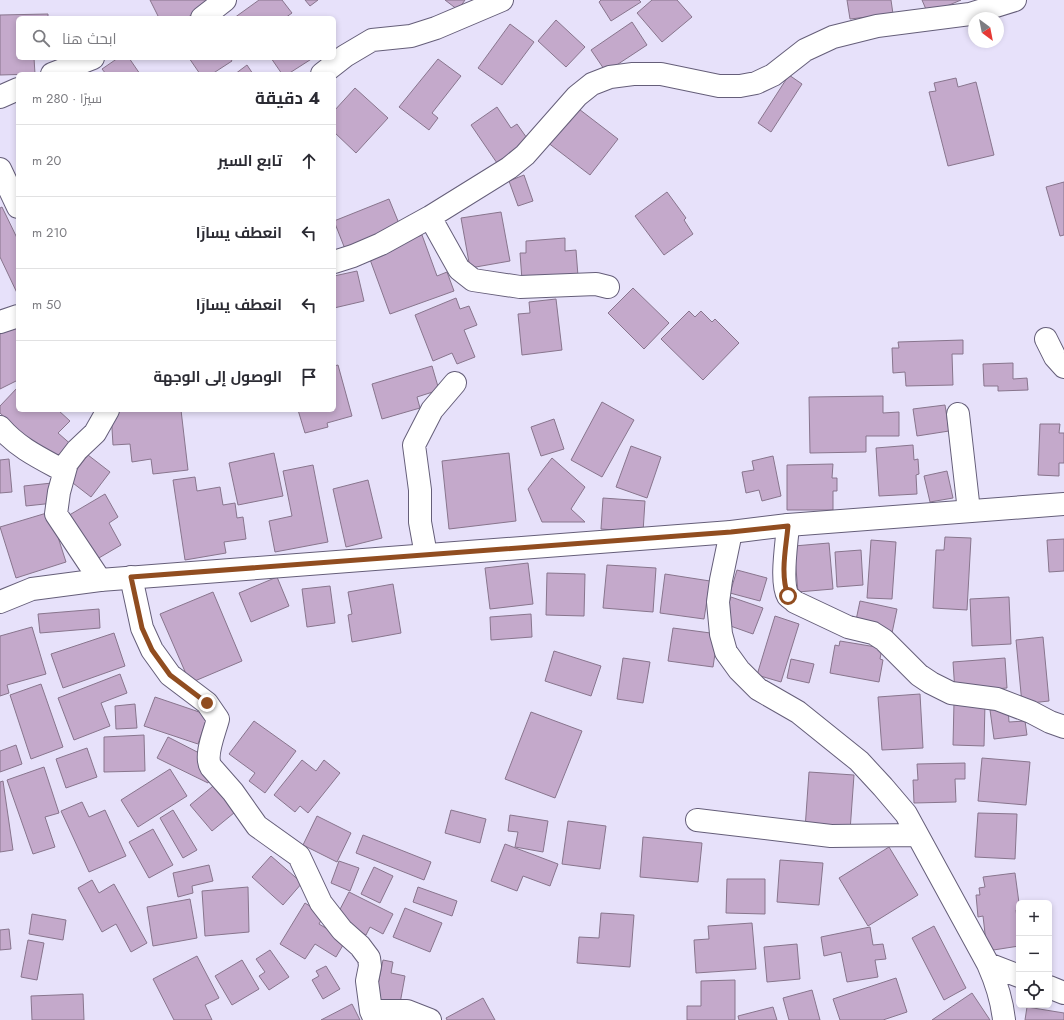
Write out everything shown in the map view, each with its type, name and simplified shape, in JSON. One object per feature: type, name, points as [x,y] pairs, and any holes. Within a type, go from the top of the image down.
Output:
[{"type":"street","points":[[205,16],[225,0]]},
{"type":"street","points":[[325,72],[345,56],[372,40],[411,36],[436,28],[502,0]]},
{"type":"street","points":[[336,261],[381,244],[430,217],[509,168],[525,155],[577,96],[592,84],[610,77],[662,74],[719,86],[746,85],[756,83],[773,75],[805,50],[832,37],[877,26],[970,14],[1015,0]]},
{"type":"street","points":[[57,72],[88,60]]},
{"type":"street","points":[[0,97],[16,90]]},
{"type":"street","points":[[0,169],[16,203]]},
{"type":"street","points":[[430,217],[459,269],[473,280],[520,288],[596,284],[608,287]]},
{"type":"street","points":[[0,322],[16,317]]},
{"type":"street","points":[[1046,339],[1055,357],[1064,367]]},
{"type":"street","points":[[426,555],[420,522],[420,490],[414,445],[432,410],[455,383]]},
{"type":"street","points":[[100,580],[56,514],[67,462],[95,433],[107,412]]},
{"type":"street","points":[[958,414],[969,511]]},
{"type":"street","points":[[0,427],[11,439],[24,449],[64,471]]},
{"type":"street","points":[[0,602],[32,589],[131,577],[731,532],[788,526],[1064,504]]},
{"type":"street","points":[[788,526],[784,571],[785,586],[788,596],[795,602],[848,627],[873,633],[884,640],[919,675],[931,683],[951,692],[997,699],[1064,727]]},
{"type":"street","points":[[731,532],[718,602],[721,634],[726,652],[739,670],[758,689],[798,712],[859,761],[906,814],[994,976],[1004,1020]]},
{"type":"street","points":[[131,577],[142,628],[152,650],[170,675],[207,703],[218,718],[208,755],[209,763],[233,792],[257,826],[299,856],[321,904],[342,930],[360,946],[369,958],[370,966],[367,981],[373,1015],[407,1010],[430,1020]]},
{"type":"street","points":[[697,820],[831,836],[917,835]]},
{"type":"street","points":[[988,964],[1016,975]]},
{"type":"street","points":[[1052,988],[1064,993]]},
{"type":"building","points":[[150,0],[210,0],[213,4],[190,16],[158,16]]},
{"type":"building","points":[[259,0],[282,0],[292,13],[288,16],[237,16]]},
{"type":"building","points":[[305,0],[318,0],[310,6]]},
{"type":"building","points":[[445,0],[465,0],[458,10]]},
{"type":"building","points":[[601,0],[639,0],[641,2],[611,21],[599,2]]},
{"type":"building","points":[[652,0],[677,0],[692,17],[662,42],[637,13]]},
{"type":"building","points":[[847,0],[891,0],[893,14],[850,19]]},
{"type":"building","points":[[922,0],[961,0],[928,14]]},
{"type":"building","points":[[48,14],[48,16],[16,16],[16,60],[34,60],[35,72],[16,72],[16,75],[0,75],[0,15]]},
{"type":"building","points":[[556,20],[585,47],[566,67],[538,41]]},
{"type":"building","points":[[632,22],[647,45],[606,72],[591,50]]},
{"type":"building","points":[[510,24],[534,42],[502,85],[478,68]]},
{"type":"building","points":[[438,59],[461,76],[432,113],[438,118],[429,130],[399,107]]},
{"type":"building","points":[[115,60],[130,60],[139,72],[104,72],[102,69]]},
{"type":"building","points":[[190,60],[232,61],[215,72],[199,72]]},
{"type":"building","points":[[272,60],[310,60],[291,72],[281,72]]},
{"type":"building","points":[[247,65],[252,72],[238,72]]},
{"type":"building","points":[[789,75],[802,84],[771,132],[758,123]]},
{"type":"building","points":[[956,78],[958,87],[976,82],[994,155],[948,166],[929,92],[936,91],[934,83]]},
{"type":"building","points":[[355,88],[388,118],[356,153],[336,134],[336,109]]},
{"type":"building","points":[[575,106],[618,139],[590,175],[547,142]]},
{"type":"building","points":[[497,107],[511,128],[517,124],[529,141],[497,163],[471,125]]},
{"type":"building","points":[[524,175],[533,201],[518,206],[509,181]]},
{"type":"building","points":[[1064,182],[1064,235],[1060,236],[1046,187]]},
{"type":"building","points":[[667,192],[686,218],[684,220],[693,234],[664,255],[635,216]]},
{"type":"building","points":[[389,199],[400,226],[345,249],[336,226],[336,220]]},
{"type":"building","points":[[2,207],[16,236],[16,291],[0,257],[0,208]]},
{"type":"building","points":[[501,212],[510,261],[470,268],[461,218]]},
{"type":"building","points":[[422,235],[437,276],[447,272],[454,291],[390,314],[368,254]]},
{"type":"building","points":[[565,238],[565,251],[576,250],[578,276],[522,280],[520,253],[526,253],[526,241]]},
{"type":"building","points":[[357,271],[364,301],[336,308],[336,276]]},
{"type":"building","points":[[633,288],[669,323],[644,349],[608,313]]},
{"type":"building","points":[[456,298],[460,309],[469,306],[477,325],[464,330],[475,357],[457,364],[452,353],[433,361],[415,315]]},
{"type":"building","points":[[556,299],[562,350],[522,355],[518,314],[530,313],[529,302]]},
{"type":"building","points":[[689,311],[695,317],[701,311],[712,322],[715,319],[739,343],[703,380],[661,339]]},
{"type":"building","points":[[16,325],[16,381],[0,389],[0,334]]},
{"type":"building","points":[[963,340],[963,354],[952,354],[953,385],[906,386],[905,372],[893,373],[892,348],[899,348],[898,342]]},
{"type":"building","points":[[1013,363],[1013,379],[1027,378],[1028,390],[998,391],[998,386],[984,386],[983,364]]},
{"type":"building","points":[[338,365],[352,416],[327,423],[328,427],[305,433],[299,412],[336,412],[336,366]]},
{"type":"building","points":[[432,366],[439,390],[417,397],[420,408],[382,419],[372,384]]},
{"type":"building","points":[[16,389],[16,412],[60,412],[70,421],[58,433],[74,447],[57,465],[0,413],[0,406]]},
{"type":"building","points":[[883,396],[883,413],[899,412],[899,436],[866,436],[866,452],[810,453],[809,397]]},
{"type":"building","points":[[602,402],[634,420],[602,477],[571,460]]},
{"type":"building","points":[[945,405],[949,431],[917,436],[913,409]]},
{"type":"building","points":[[111,412],[181,412],[188,470],[153,474],[151,459],[132,462],[130,444],[113,445]]},
{"type":"building","points":[[554,419],[564,449],[541,456],[531,427]]},
{"type":"building","points":[[1040,424],[1060,424],[1059,433],[1064,433],[1064,463],[1059,463],[1059,476],[1038,475]]},
{"type":"building","points":[[913,445],[914,460],[918,459],[919,474],[916,475],[917,494],[879,496],[876,448]]},
{"type":"building","points":[[631,446],[661,457],[647,498],[616,487]]},
{"type":"building","points":[[274,453],[283,496],[238,505],[229,463]]},
{"type":"building","points":[[509,453],[516,521],[449,529],[442,461]]},
{"type":"building","points":[[88,455],[110,472],[91,497],[69,480]]},
{"type":"building","points":[[773,456],[781,496],[762,501],[759,490],[746,493],[742,472],[754,470],[752,461]]},
{"type":"building","points":[[552,458],[585,487],[571,509],[585,522],[542,522],[528,489]]},
{"type":"building","points":[[9,459],[12,492],[0,493],[0,460]]},
{"type":"building","points":[[833,464],[832,478],[837,478],[837,491],[833,491],[833,510],[787,510],[787,465]]},
{"type":"building","points":[[313,465],[328,542],[275,552],[269,521],[292,516],[283,471]]},
{"type":"building","points":[[947,471],[953,498],[930,502],[924,476]]},
{"type":"building","points":[[195,477],[197,491],[220,487],[223,505],[235,503],[237,518],[243,517],[246,539],[224,542],[226,553],[185,560],[173,480]]},
{"type":"building","points":[[368,480],[382,538],[346,547],[333,489]]},
{"type":"building","points":[[52,483],[54,503],[26,506],[24,486]]},
{"type":"building","points":[[105,494],[118,517],[109,523],[121,545],[92,562],[66,517]]},
{"type":"building","points":[[603,498],[645,501],[643,532],[601,529]]},
{"type":"building","points":[[50,512],[66,562],[16,578],[0,527]]},
{"type":"building","points":[[945,537],[971,538],[967,610],[933,608],[936,550],[944,550]]},
{"type":"building","points":[[1064,539],[1064,571],[1049,572],[1047,540]]},
{"type":"building","points":[[871,540],[896,542],[892,599],[867,598]]},
{"type":"building","points":[[829,543],[833,589],[798,592],[794,546]]},
{"type":"building","points":[[861,550],[863,585],[837,587],[835,552]]},
{"type":"building","points":[[528,563],[533,604],[490,609],[485,568]]},
{"type":"building","points":[[607,565],[656,568],[653,612],[603,608]]},
{"type":"building","points":[[737,570],[767,578],[760,601],[730,593]]},
{"type":"building","points":[[547,573],[585,574],[584,616],[546,615]]},
{"type":"building","points":[[665,574],[710,581],[704,619],[660,613]]},
{"type":"building","points":[[277,577],[289,606],[251,622],[239,593]]},
{"type":"building","points":[[393,584],[401,633],[352,642],[348,615],[352,614],[348,592]]},
{"type":"building","points":[[330,586],[335,623],[307,627],[302,589]]},
{"type":"building","points":[[213,592],[242,661],[190,683],[160,614]]},
{"type":"building","points":[[731,597],[763,608],[753,634],[722,623]]},
{"type":"building","points":[[1009,597],[1011,644],[972,646],[970,599]]},
{"type":"building","points":[[860,601],[897,609],[892,633],[855,625]]},
{"type":"building","points":[[99,609],[100,628],[40,633],[38,614]]},
{"type":"building","points":[[531,614],[532,637],[491,640],[490,617]]},
{"type":"building","points":[[775,616],[799,624],[781,682],[757,675]]},
{"type":"building","points":[[32,627],[46,674],[7,685],[9,693],[0,696],[0,636]]},
{"type":"building","points":[[673,628],[718,634],[713,667],[668,661]]},
{"type":"building","points":[[114,633],[125,666],[63,688],[51,654]]},
{"type":"building","points":[[1043,637],[1049,701],[1022,704],[1016,640]]},
{"type":"building","points":[[840,641],[882,648],[880,659],[883,660],[879,682],[830,673],[835,645],[839,646]]},
{"type":"building","points":[[554,651],[601,666],[591,696],[545,681]]},
{"type":"building","points":[[623,658],[650,662],[643,703],[617,699]]},
{"type":"building","points":[[1005,658],[1007,688],[955,692],[953,662]]},
{"type":"building","points":[[791,659],[814,664],[809,683],[787,678]]},
{"type":"building","points":[[120,674],[127,693],[101,703],[110,726],[74,740],[58,698]]},
{"type":"building","points":[[41,684],[63,747],[31,759],[10,695]]},
{"type":"building","points":[[920,694],[923,748],[882,750],[878,697]]},
{"type":"building","points":[[155,697],[208,715],[198,744],[144,726]]},
{"type":"building","points":[[954,702],[985,703],[984,746],[953,745]]},
{"type":"building","points":[[135,704],[137,728],[116,729],[115,706]]},
{"type":"building","points":[[1008,708],[1009,722],[1025,721],[1027,735],[994,739],[990,710]]},
{"type":"building","points":[[531,712],[582,731],[555,798],[505,779]]},
{"type":"building","points":[[254,721],[296,751],[265,793],[249,781],[255,773],[229,754]]},
{"type":"building","points":[[144,735],[145,771],[104,772],[104,737]]},
{"type":"building","points":[[168,737],[205,756],[199,768],[212,774],[208,783],[157,758]]},
{"type":"building","points":[[16,745],[22,764],[0,772],[0,751]]},
{"type":"building","points":[[87,748],[97,777],[66,788],[56,759]]},
{"type":"building","points":[[982,758],[1030,762],[1026,805],[978,801]]},
{"type":"building","points":[[302,760],[316,771],[324,760],[340,773],[308,813],[300,806],[295,812],[274,795]]},
{"type":"building","points":[[965,763],[965,779],[955,779],[956,802],[914,803],[913,780],[918,780],[917,764]]},
{"type":"building","points":[[44,767],[59,813],[45,817],[55,847],[33,854],[7,780]]},
{"type":"building","points":[[170,769],[187,796],[138,827],[121,800]]},
{"type":"building","points":[[809,772],[854,775],[850,831],[805,829]]},
{"type":"building","points":[[3,781],[13,850],[0,852],[0,782]]},
{"type":"building","points":[[218,782],[240,808],[212,831],[190,805]]},
{"type":"building","points":[[82,802],[89,817],[105,810],[126,856],[89,872],[61,811]]},
{"type":"building","points":[[173,810],[197,850],[183,858],[160,818]]},
{"type":"building","points":[[451,810],[486,819],[480,843],[445,833]]},
{"type":"building","points":[[978,813],[1017,814],[1015,859],[975,857]]},
{"type":"building","points":[[510,815],[548,821],[543,852],[515,847],[518,832],[508,831]]},
{"type":"building","points":[[317,816],[351,833],[337,862],[303,845]]},
{"type":"building","points":[[568,821],[606,826],[600,869],[562,864]]},
{"type":"building","points":[[153,829],[173,865],[149,878],[129,842]]},
{"type":"building","points":[[363,835],[431,862],[424,880],[356,853]]},
{"type":"building","points":[[643,837],[702,843],[698,882],[640,877]]},
{"type":"building","points":[[505,844],[558,864],[550,886],[523,876],[517,891],[491,881]]},
{"type":"building","points":[[889,847],[918,895],[868,926],[839,878]]},
{"type":"building","points":[[271,856],[302,883],[283,905],[252,877]]},
{"type":"building","points":[[780,860],[823,863],[819,905],[777,902]]},
{"type":"building","points":[[339,861],[359,868],[350,891],[331,883]]},
{"type":"building","points":[[209,865],[213,881],[192,886],[193,893],[178,897],[173,873]]},
{"type":"building","points":[[374,867],[393,876],[380,903],[361,894]]},
{"type":"building","points":[[1015,873],[1019,900],[1016,900],[1016,946],[987,951],[983,916],[978,917],[976,895],[980,895],[979,888],[985,887],[983,877]]},
{"type":"building","points":[[727,879],[765,879],[765,914],[726,913]]},
{"type":"building","points":[[92,880],[99,893],[114,884],[147,943],[131,952],[116,924],[102,932],[78,888]]},
{"type":"building","points":[[248,887],[249,932],[205,936],[202,891]]},
{"type":"building","points":[[418,887],[457,901],[452,916],[413,902]]},
{"type":"building","points":[[349,892],[393,914],[383,934],[370,927],[366,935],[335,919]]},
{"type":"building","points":[[190,899],[197,938],[153,946],[147,907]]},
{"type":"building","points":[[305,903],[324,915],[319,924],[346,940],[336,957],[315,944],[305,959],[280,944]]},
{"type":"building","points":[[405,908],[442,923],[430,952],[393,937]]},
{"type":"building","points":[[601,913],[634,915],[630,967],[577,963],[579,937],[599,938]]},
{"type":"building","points":[[32,914],[66,920],[63,940],[29,934]]},
{"type":"building","points":[[752,923],[756,969],[696,973],[694,940],[709,939],[708,926]]},
{"type":"building","points":[[934,926],[966,988],[944,1000],[912,938]]},
{"type":"building","points":[[870,927],[873,945],[883,944],[886,959],[875,960],[878,977],[847,982],[841,952],[824,956],[821,937]]},
{"type":"building","points":[[9,929],[11,949],[0,950],[0,930]]},
{"type":"building","points":[[28,940],[44,943],[37,980],[21,977]]},
{"type":"building","points":[[797,944],[800,979],[767,982],[764,947]]},
{"type":"building","points":[[270,950],[289,977],[269,990],[259,976],[265,972],[256,959]]},
{"type":"building","points":[[197,956],[219,998],[205,1005],[212,1020],[174,1020],[153,979]]},
{"type":"building","points":[[242,960],[259,989],[232,1005],[215,976]]},
{"type":"building","points":[[383,960],[393,962],[391,973],[405,976],[399,1009],[374,1005]]},
{"type":"building","points":[[326,966],[340,989],[323,999],[312,980],[319,976],[316,971]]},
{"type":"building","points":[[896,978],[907,1012],[883,1020],[840,1020],[833,999]]},
{"type":"building","points":[[735,980],[735,1020],[687,1020],[687,1006],[701,1006],[701,981]]},
{"type":"building","points":[[812,990],[820,1020],[789,1020],[783,998]]},
{"type":"building","points":[[972,993],[990,1020],[932,1020]]},
{"type":"building","points":[[83,994],[84,1020],[32,1020],[31,996]]},
{"type":"building","points":[[483,998],[495,1020],[447,1020],[446,1018]]},
{"type":"building","points":[[352,1004],[360,1020],[321,1020]]},
{"type":"building","points":[[773,1007],[777,1020],[739,1020],[738,1016]]},
{"type":"building","points":[[1027,1008],[1064,1013],[1064,1020],[1025,1020]]},
{"type":"route","points":[[207,703],[170,675],[152,650],[142,628],[131,577],[731,532],[788,526],[784,571],[785,586],[788,596]]}]
